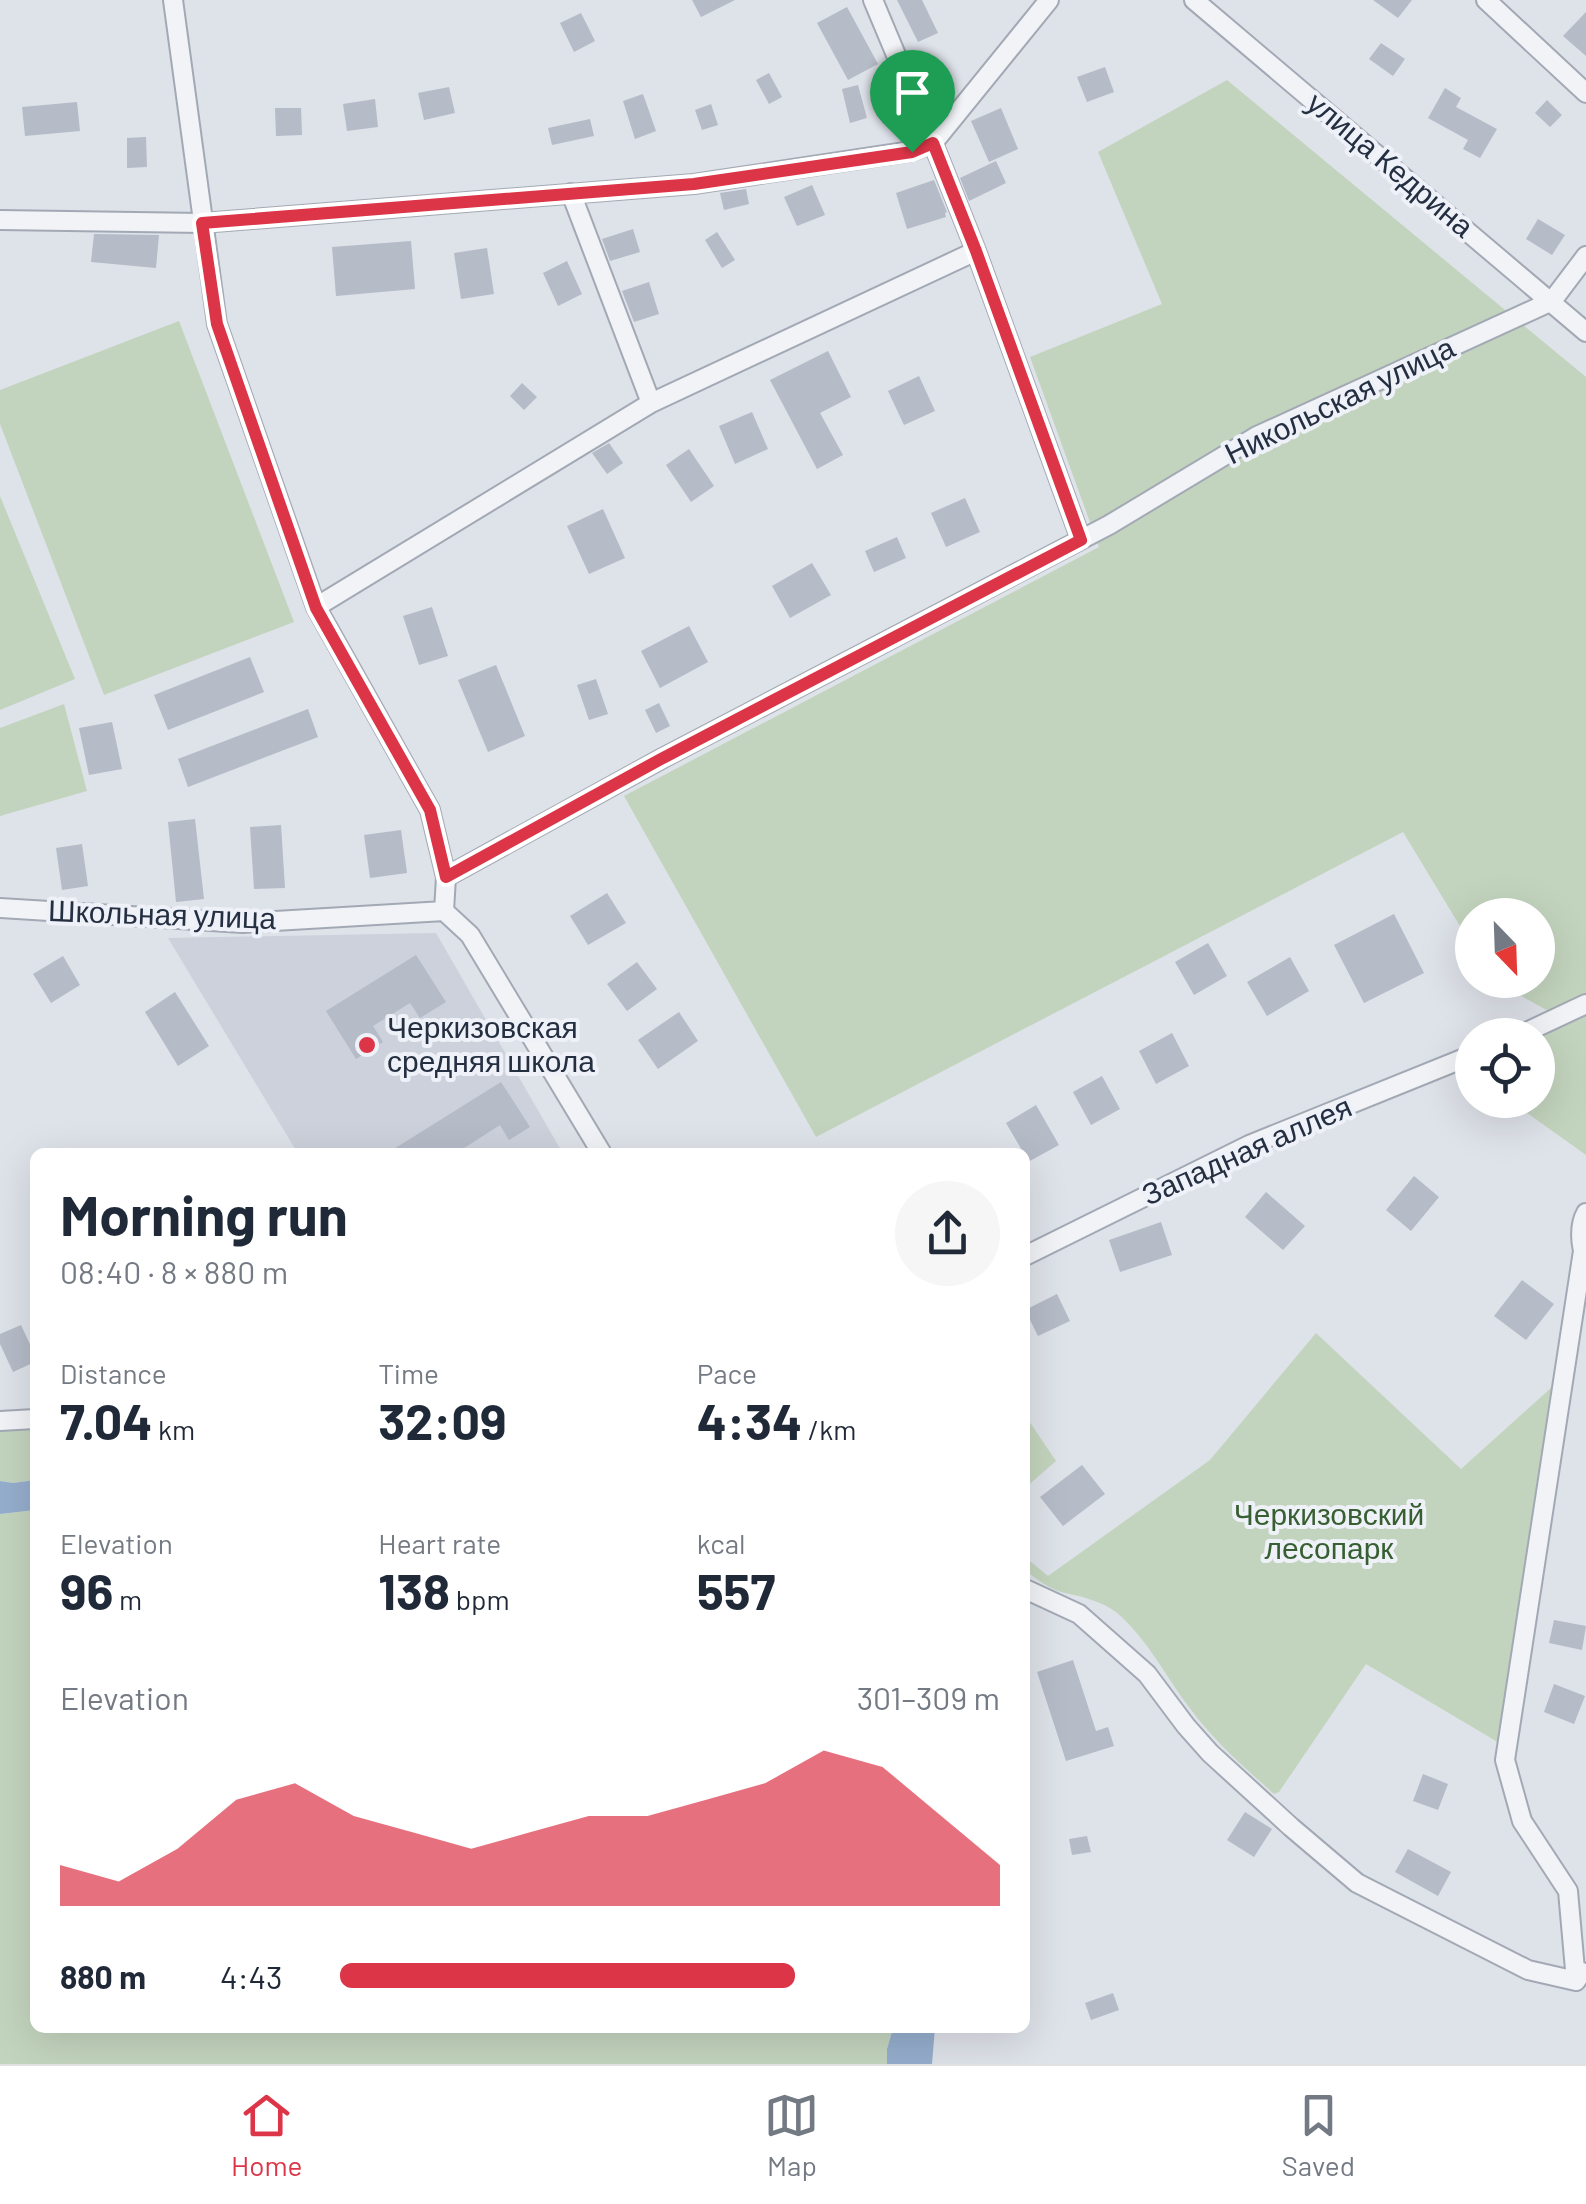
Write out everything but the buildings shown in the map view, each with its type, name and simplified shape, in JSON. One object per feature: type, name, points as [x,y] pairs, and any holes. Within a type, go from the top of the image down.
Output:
[{"type":"street","points":[[174,0],[217,324],[316,608],[430,810],[446,877],[444,911],[470,935],[599,1148]]},
{"type":"street","points":[[873,0],[976,251],[1081,540]]},
{"type":"street","points":[[0,220],[202,223],[694,184],[912,152],[933,143],[1049,0]]},
{"type":"street","name":"улица Кедрина","points":[[1194,0],[1586,332]]},
{"type":"street","points":[[1486,0],[1586,93]]},
{"type":"street","points":[[571,193],[651,403]]},
{"type":"street","points":[[316,608],[651,403],[976,251]]},
{"type":"street","points":[[1552,301],[1586,256]]},
{"type":"street","name":"Никольская улица","points":[[446,877],[661,759],[1081,540],[1258,436],[1552,301]]},
{"type":"street","name":"Школьная улица","points":[[0,908],[243,922],[444,911]]},
{"type":"street","points":[[1555,1019],[1586,1004]]},
{"type":"street","name":"Западная аллея","points":[[1030,1254],[1249,1144],[1455,1062]]},
{"type":"street","points":[[1030,1592],[1079,1614],[1147,1674],[1210,1753],[1357,1882],[1528,1970],[1581,1974],[1568,1892],[1522,1822],[1506,1760],[1584,1255],[1582,1220],[1586,1213]]},
{"type":"street","points":[[0,1421],[30,1420]]},
{"type":"shaded area","name":"Черкизовская средняя школа","points":[[436,933],[560,1148],[295,1148],[168,938]]},
{"type":"green space","points":[[1227,80],[1586,377],[1586,1155],[1534,1118],[1555,1118],[1555,1020],[1559,1017],[1525,998],[1555,998],[1555,898],[1455,898],[1455,918],[1403,832],[816,1137],[624,796],[1099,547],[1030,357],[1162,304],[1098,152]]},
{"type":"green space","points":[[179,321],[294,622],[104,695],[0,424],[0,390]]},
{"type":"green space","points":[[0,496],[75,679],[0,710]]},
{"type":"green space","points":[[64,704],[87,791],[0,816],[0,728]]},
{"type":"green space","name":"Черкизовский лесопарк","points":[[1316,1333],[1461,1469],[1572,1369],[1501,1744],[1366,1664],[1274,1794],[1201,1723],[1148,1647],[1116,1612],[1060,1592],[1030,1574],[1030,1561],[1048,1576],[1210,1460]]},
{"type":"green space","points":[[1030,1422],[1056,1461],[1030,1484]]},
{"type":"green space","points":[[30,1423],[30,1481],[0,1481],[0,1426]]},
{"type":"green space","points":[[30,1511],[30,2033],[892,2033],[887,2064],[0,2064],[0,1514]]},
{"type":"water","points":[[0,1481],[30,1481],[30,1511],[0,1514]]},
{"type":"water","points":[[892,2033],[935,2033],[932,2064],[887,2064]]},
{"type":"place","name":"Черкизовская средняя школа","points":[[367,1045]]},
{"type":"route","points":[[933,143],[1081,540],[661,759],[446,877],[430,810],[316,608],[217,324],[202,223],[694,184],[912,152],[933,143]]}]
